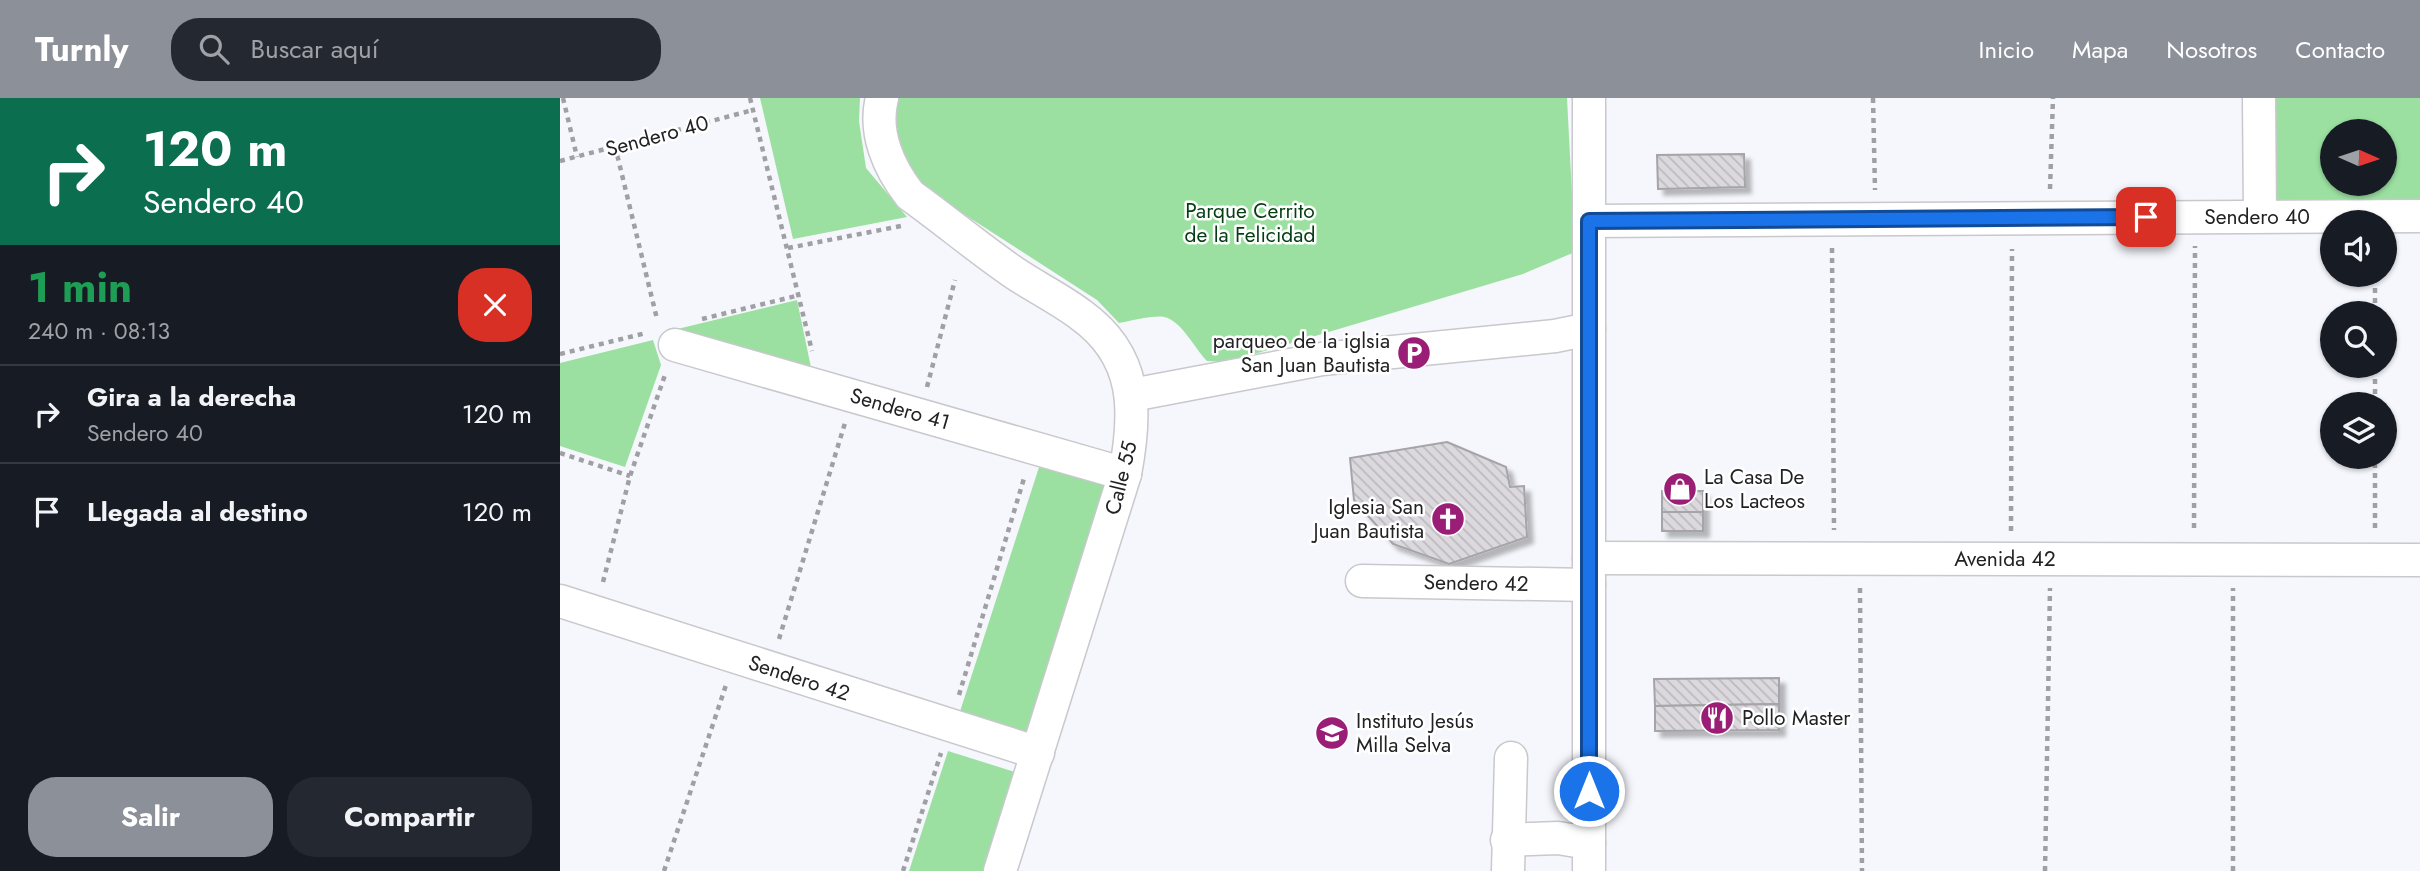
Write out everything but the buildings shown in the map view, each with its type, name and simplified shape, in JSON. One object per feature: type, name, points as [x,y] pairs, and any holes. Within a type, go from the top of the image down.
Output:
[{"type":"street","name":"Calle 55","points":[[882,98],[881,132],[887,160],[910,195],[1013,272],[1082,316],[1110,340],[1125,367],[1132,395],[1133,435],[1125,474],[1000,871]]},
{"type":"street","points":[[1589,98],[1589,857]]},
{"type":"street","points":[[2259,98],[2260,216]]},
{"type":"street","name":"Sendero 40","points":[[1589,221],[2420,216]]},
{"type":"street","points":[[1132,395],[1322,359],[1555,336],[1589,329]]},
{"type":"street","name":"Sendero 41","points":[[667,337],[819,386],[1125,474]]},
{"type":"street","name":"Avenida 42","points":[[1589,572],[1847,559],[2420,560]]},
{"type":"street","name":"Sendero 42","points":[[1362,581],[1589,572]]},
{"type":"street","name":"Sendero 42","points":[[560,601],[1038,753]]},
{"type":"street","points":[[1508,871],[1511,758]]},
{"type":"street","points":[[1507,840],[1558,838],[1589,857]]},
{"type":"path","points":[[563,98],[577,157]]},
{"type":"path","points":[[750,98],[819,386]]},
{"type":"path","points":[[1873,98],[1875,219]]},
{"type":"path","points":[[2049,218],[2053,98]]},
{"type":"path","name":"Sendero 40","points":[[560,161],[753,110]]},
{"type":"path","points":[[596,613],[667,337],[615,146]]},
{"type":"path","points":[[2194,560],[2195,217]]},
{"type":"path","points":[[788,248],[942,218]]},
{"type":"path","points":[[2011,559],[2012,218]]},
{"type":"path","points":[[1832,219],[1862,871]]},
{"type":"path","points":[[919,414],[955,280]]},
{"type":"path","points":[[770,668],[854,396]]},
{"type":"path","points":[[903,871],[950,726],[1033,447]]},
{"type":"path","points":[[560,453],[630,476]]},
{"type":"path","points":[[2375,469],[2375,561]]},
{"type":"path","points":[[2045,871],[2050,559]]},
{"type":"path","points":[[2232,871],[2234,560]]},
{"type":"path","points":[[664,871],[735,657]]},
{"type":"green space","points":[[760,98],[860,98],[859,121],[866,168],[907,217],[793,239]]},
{"type":"green space","name":"Parque Cerrito de la Felicidad","points":[[898,98],[1567,98],[1575,252],[1523,274],[1228,362],[1207,361],[1182,329],[1170,319],[1154,317],[1119,323],[1097,300],[928,191],[912,169],[902,148],[897,125]]},
{"type":"green space","points":[[2270,98],[2420,98],[2420,202],[2271,203]]},
{"type":"green space","points":[[797,300],[814,382],[669,355],[665,332]]},
{"type":"green space","points":[[653,340],[661,365],[625,467],[560,446],[560,363]]},
{"type":"green space","points":[[1041,461],[1112,484],[1027,754],[954,730]]},
{"type":"green space","points":[[948,751],[1018,773],[986,871],[909,871]]},
{"type":"place","name":"parqueo de la iglsia San Juan Bautista","points":[[1414,353]]},
{"type":"place","name":"La Casa De Los Lacteos","points":[[1680,489]]},
{"type":"place","name":"Iglesia San Juan Bautista","points":[[1448,519]]},
{"type":"place","name":"Pollo Master","points":[[1717,718]]},
{"type":"place","name":"Instituto Jesús Milla Selva","points":[[1332,733]]},
{"type":"route","points":[[1589,791],[1589,221],[2146,217]]}]
